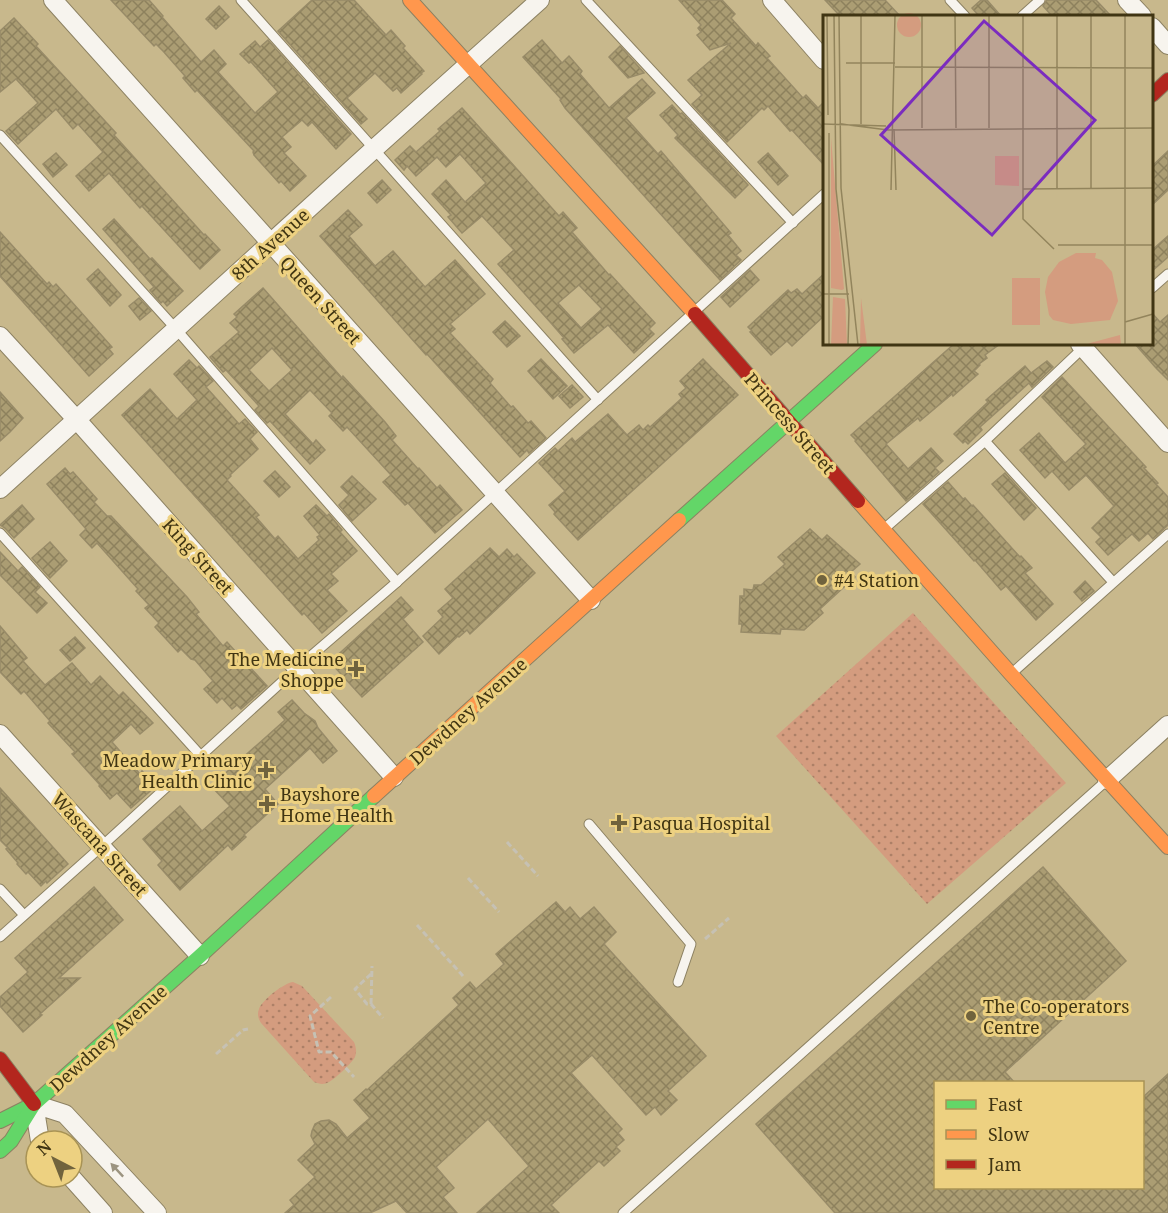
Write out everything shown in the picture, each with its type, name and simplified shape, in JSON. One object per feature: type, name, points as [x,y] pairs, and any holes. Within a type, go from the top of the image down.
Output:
[{"type":"main road","name":"Princess Street","points":[[410,0],[694,313],[1011,674],[1168,847]]},
{"type":"main road","points":[[1153,94],[1168,80]]},
{"type":"main road","name":"Dewdney Avenue","points":[[0,1121],[34,1104],[874,345]]},
{"type":"main road","points":[[0,1059],[34,1104]]},
{"type":"main road","name":"Dewdney Avenue","points":[[0,1151],[11,1141],[34,1104]]},
{"type":"street","name":"Queen Street","points":[[53,0],[591,600]]},
{"type":"street","name":"8th Avenue","points":[[0,489],[540,0]]},
{"type":"street","points":[[771,0],[823,58]]},
{"type":"street","points":[[1127,0],[1141,15]]},
{"type":"street","points":[[1153,28],[1168,45]]},
{"type":"street","name":"King Street","points":[[0,336],[394,777]]},
{"type":"street","points":[[1084,345],[1168,443]]},
{"type":"street","points":[[1107,780],[1168,725]]},
{"type":"street","name":"Wascana Street","points":[[0,734],[200,956]]},
{"type":"street","points":[[38,1129],[34,1104],[65,1114],[157,1213]]},
{"type":"street","points":[[82,1189],[103,1213]]},
{"type":"lane","points":[[241,0],[598,400]]},
{"type":"lane","points":[[586,0],[793,224]]},
{"type":"lane","points":[[950,0],[964,15]]},
{"type":"lane","points":[[1023,15],[1040,0]]},
{"type":"lane","points":[[0,135],[176,328],[397,582]]},
{"type":"lane","points":[[0,937],[297,668],[397,582],[823,196]]},
{"type":"lane","points":[[1153,287],[1168,274]]},
{"type":"lane","points":[[884,529],[985,441],[1084,345]]},
{"type":"lane","points":[[985,441],[1113,582]]},
{"type":"lane","points":[[0,533],[201,756]]},
{"type":"lane","points":[[1011,674],[1168,534]]},
{"type":"lane","points":[[623,1213],[1107,780]]},
{"type":"lane","points":[[589,824],[691,944],[678,982]]},
{"type":"lane","points":[[0,889],[24,915]]},
{"type":"path","points":[[507,842],[538,876]]},
{"type":"path","points":[[468,878],[499,912]]},
{"type":"path","points":[[705,939],[729,918]]},
{"type":"path","points":[[417,925],[463,976]]},
{"type":"path","points":[[371,1004],[372,966]]},
{"type":"path","points":[[371,974],[354,989],[383,1018]]},
{"type":"path","points":[[331,997],[310,1017],[319,1052],[332,1052],[354,1077]]},
{"type":"path","points":[[216,1054],[243,1030],[248,1029]]},
{"type":"shaded area","points":[[913,613],[1066,783],[927,904],[776,736]]},
{"type":"shaded area","points":[[293,982],[302,986],[355,1044],[356,1053],[353,1060],[327,1083],[314,1082],[259,1018],[259,1009],[264,1001],[279,989]]},
{"type":"building","points":[[111,0],[149,0],[201,62],[214,50],[226,64],[218,72],[255,113],[278,92],[251,62],[249,63],[240,54],[255,41],[260,47],[268,40],[351,134],[336,149],[312,122],[308,126],[302,120],[282,137],[291,147],[284,153],[306,176],[290,191],[281,181],[279,183],[254,155],[254,151],[197,90],[195,92],[183,78],[185,76],[163,51],[156,44],[154,46]]},
{"type":"building","points":[[312,0],[354,0],[386,35],[391,30],[405,46],[403,48],[424,71],[401,93],[397,88],[393,91],[375,73],[347,98],[367,119],[361,124],[278,31]]},
{"type":"building","points":[[679,0],[722,0],[735,14],[731,18],[756,46],[758,43],[770,56],[767,58],[803,98],[806,95],[818,108],[823,103],[823,164],[768,106],[764,110],[762,108],[727,142],[692,104],[702,95],[688,80],[731,43],[710,50],[697,35],[701,32],[698,28],[701,25]]},
{"type":"building","points":[[825,0],[885,0],[899,15],[839,15]]},
{"type":"building","points":[[981,0],[987,0],[1000,15],[978,15],[972,8]]},
{"type":"building","points":[[1047,0],[1096,0],[1110,15],[1051,15],[1043,6]]},
{"type":"building","points":[[219,6],[229,17],[216,29],[206,19]]},
{"type":"building","points":[[14,18],[38,44],[36,46],[116,133],[114,135],[220,250],[200,269],[109,173],[89,191],[76,176],[103,152],[78,124],[73,129],[56,109],[18,144],[6,131],[38,103],[16,79],[0,92],[0,31]]},
{"type":"building","points":[[542,40],[562,63],[569,56],[582,71],[580,74],[609,108],[642,79],[655,93],[626,118],[658,154],[661,151],[731,233],[728,235],[741,251],[736,255],[741,260],[720,280],[565,108],[561,99],[523,57]]},
{"type":"building","points":[[620,46],[644,73],[628,78],[609,57]]},
{"type":"building","points":[[672,105],[748,185],[735,198],[675,138],[678,135],[660,115]]},
{"type":"building","points":[[462,108],[559,216],[563,212],[577,228],[572,232],[655,323],[649,329],[654,334],[634,353],[608,325],[574,353],[562,339],[564,338],[498,264],[514,250],[482,216],[462,233],[448,217],[451,215],[432,194],[446,180],[465,202],[486,183],[460,154],[446,167],[437,157],[416,176],[407,166],[404,170],[395,160],[410,146],[416,152],[440,131],[438,129]],"holes":[[[579,285],[602,309],[581,328],[558,303]]]},
{"type":"building","points":[[1168,151],[1168,190],[1153,204],[1153,165]]},
{"type":"building","points":[[56,153],[67,165],[53,177],[43,164]]},
{"type":"building","points":[[768,153],[788,176],[778,185],[758,162]]},
{"type":"building","points":[[382,180],[391,190],[377,203],[368,193]]},
{"type":"building","points":[[348,210],[362,225],[349,236],[375,266],[393,251],[425,287],[455,260],[485,294],[450,324],[455,329],[450,333],[493,379],[490,383],[511,407],[513,406],[528,423],[531,421],[546,438],[529,453],[527,450],[520,457],[320,236]]},
{"type":"building","points":[[114,219],[183,291],[167,306],[163,301],[161,303],[150,290],[154,287],[103,229]]},
{"type":"building","points":[[0,232],[47,284],[49,282],[53,287],[56,284],[112,347],[109,349],[113,354],[89,376],[0,276]]},
{"type":"building","points":[[1168,236],[1168,257],[1153,270],[1153,249]]},
{"type":"building","points":[[98,269],[121,295],[110,306],[87,279]]},
{"type":"building","points":[[750,270],[759,280],[730,307],[721,297]]},
{"type":"building","points":[[823,275],[823,317],[792,346],[787,341],[771,355],[748,327],[788,290],[791,293],[797,289],[802,294]]},
{"type":"building","points":[[263,288],[342,378],[343,376],[385,422],[396,436],[392,440],[437,488],[440,485],[462,510],[435,533],[408,503],[405,505],[383,482],[391,475],[347,427],[343,431],[329,416],[332,413],[310,390],[285,414],[313,444],[316,440],[325,450],[310,464],[270,421],[267,423],[255,410],[259,406],[226,370],[223,372],[210,357],[239,332],[230,323],[237,317],[234,314]],"holes":[[[272,348],[292,370],[269,391],[249,370]]]},
{"type":"building","points":[[139,298],[151,311],[140,320],[129,306]]},
{"type":"building","points":[[1153,314],[1160,322],[1168,315],[1168,380],[1136,345],[1153,345]]},
{"type":"building","points":[[505,321],[520,336],[507,347],[493,332]]},
{"type":"building","points":[[953,345],[999,345],[985,355],[987,358],[974,371],[978,374],[953,396],[952,394],[920,421],[918,418],[886,444],[908,469],[931,448],[943,461],[935,468],[939,472],[906,501],[851,435]]},
{"type":"building","points":[[541,359],[567,386],[553,399],[528,371]]},
{"type":"building","points":[[703,359],[738,395],[578,540],[554,514],[555,512],[549,505],[565,491],[539,463],[555,448],[558,451],[572,438],[575,442],[608,414],[627,435],[639,425],[643,430],[648,425],[650,427],[682,398],[679,394],[686,388],[680,381]]},
{"type":"building","points":[[189,360],[197,368],[199,366],[213,381],[206,387],[239,424],[245,419],[257,432],[250,439],[258,449],[227,480],[259,515],[256,517],[275,539],[278,536],[298,559],[319,540],[317,537],[320,535],[304,516],[316,505],[327,516],[329,514],[342,530],[340,532],[357,551],[331,574],[338,581],[327,590],[347,611],[322,633],[304,613],[302,615],[122,415],[150,389],[177,419],[197,400],[174,374]]},
{"type":"building","points":[[1047,361],[1053,367],[1032,387],[1029,383],[980,427],[982,430],[968,444],[965,441],[963,443],[954,434],[988,402],[986,400],[1025,366],[1031,373]]},
{"type":"building","points":[[1062,377],[1146,467],[1144,468],[1168,497],[1168,525],[1153,539],[1148,533],[1139,541],[1132,534],[1108,555],[1096,542],[1101,537],[1092,528],[1114,506],[1086,475],[1069,490],[1052,471],[1045,478],[1020,450],[1039,433],[1065,463],[1086,444],[1042,397]]},
{"type":"building","points":[[572,385],[583,397],[570,408],[559,396]]},
{"type":"building","points":[[0,392],[23,418],[0,441]]},
{"type":"building","points":[[65,468],[70,474],[73,472],[97,499],[94,502],[107,516],[111,516],[187,597],[199,612],[196,614],[223,646],[227,642],[267,686],[241,709],[237,705],[232,709],[222,698],[217,703],[204,689],[213,681],[195,660],[181,649],[178,652],[155,627],[159,623],[145,608],[149,605],[136,591],[138,589],[97,543],[92,548],[80,535],[86,529],[47,484]]},
{"type":"building","points":[[275,471],[290,487],[279,497],[264,481]]},
{"type":"building","points":[[1005,473],[1036,508],[1024,520],[992,484]]},
{"type":"building","points":[[352,476],[376,499],[352,521],[339,505],[349,495],[341,487]]},
{"type":"building","points":[[948,482],[963,499],[965,498],[973,505],[1032,568],[1025,573],[1053,604],[1036,620],[1006,586],[1001,590],[923,504]]},
{"type":"building","points":[[22,505],[34,519],[14,538],[0,525]]},
{"type":"building","name":"#4 Station","points":[[810,529],[822,540],[827,535],[860,564],[851,572],[855,577],[820,609],[823,613],[804,630],[781,629],[780,634],[741,632],[740,596],[744,596],[744,589],[753,590],[754,585],[761,585],[785,564],[778,557]]},
{"type":"building","points":[[50,542],[67,561],[50,578],[32,558]]},
{"type":"building","points":[[490,548],[499,557],[507,549],[514,557],[517,554],[535,573],[470,634],[467,630],[439,654],[423,636],[443,617],[438,611],[453,598],[445,589]]},
{"type":"building","points":[[0,552],[18,571],[22,567],[40,587],[35,592],[47,603],[37,613],[0,575]]},
{"type":"building","points":[[1085,581],[1094,591],[1082,601],[1074,592]]},
{"type":"building","points":[[401,597],[413,610],[403,619],[423,642],[362,697],[330,662]]},
{"type":"building","points":[[0,626],[27,658],[23,661],[45,685],[72,663],[91,685],[100,676],[119,696],[123,692],[153,723],[140,734],[131,724],[112,742],[140,774],[142,771],[156,786],[131,808],[117,793],[110,799],[72,754],[75,752],[48,723],[50,721],[24,691],[21,694],[0,672]]},
{"type":"building","points":[[75,637],[85,648],[70,661],[60,650]]},
{"type":"building","points":[[292,700],[315,721],[337,751],[323,763],[310,748],[265,789],[278,804],[244,835],[246,837],[232,850],[228,845],[180,890],[158,865],[162,861],[143,839],[180,806],[202,831],[230,806],[211,786],[285,720],[278,712]]},
{"type":"building","points":[[0,788],[68,864],[41,886],[17,864],[6,849],[8,848],[0,840]]},
{"type":"building","name":"The Co-operators Centre","points":[[1043,867],[1126,961],[1005,1072],[1013,1081],[934,1081],[934,1189],[1144,1189],[1144,1096],[1168,1074],[1168,1213],[835,1213],[756,1124]]},
{"type":"building","points":[[94,887],[123,920],[59,978],[80,978],[23,1032],[0,1006],[0,997],[28,972],[15,958]]},
{"type":"building","points":[[556,902],[565,912],[570,907],[580,919],[594,907],[616,932],[604,944],[706,1056],[668,1091],[677,1100],[661,1115],[655,1107],[646,1115],[592,1055],[571,1073],[622,1129],[618,1133],[624,1140],[616,1147],[620,1151],[604,1166],[599,1161],[551,1205],[559,1213],[477,1213],[529,1166],[488,1119],[436,1167],[454,1188],[443,1197],[457,1213],[407,1213],[396,1201],[370,1213],[285,1213],[294,1205],[290,1200],[315,1177],[298,1160],[315,1144],[311,1136],[315,1124],[329,1120],[336,1124],[347,1138],[370,1118],[354,1100],[459,1005],[453,998],[470,982],[476,989],[504,964],[496,954]]},
{"type":"traffic: fast","points":[[679,520],[874,345]]},
{"type":"traffic: fast","points":[[0,1121],[34,1104],[374,796]]},
{"type":"traffic: fast","points":[[0,1151],[11,1141],[34,1104]]},
{"type":"traffic: slow","points":[[410,0],[695,314]]},
{"type":"traffic: slow","points":[[858,501],[1168,847]]},
{"type":"traffic: slow","points":[[374,796],[679,520]]},
{"type":"traffic: jam","points":[[1153,94],[1168,80]]},
{"type":"traffic: jam","points":[[695,314],[858,501]]},
{"type":"traffic: jam","points":[[0,1059],[34,1104]]},
{"type":"place","name":"#4 Station","points":[[822,580]]},
{"type":"place","name":"The Medicine Shoppe","points":[[356,669]]},
{"type":"place","name":"Meadow Primary Health Clinic","points":[[266,770]]},
{"type":"place","name":"Bayshore Home Health","points":[[267,804]]},
{"type":"place","name":"Pasqua Hospital","points":[[619,823]]},
{"type":"place","name":"The Co-operators Centre","points":[[971,1016]]}]
